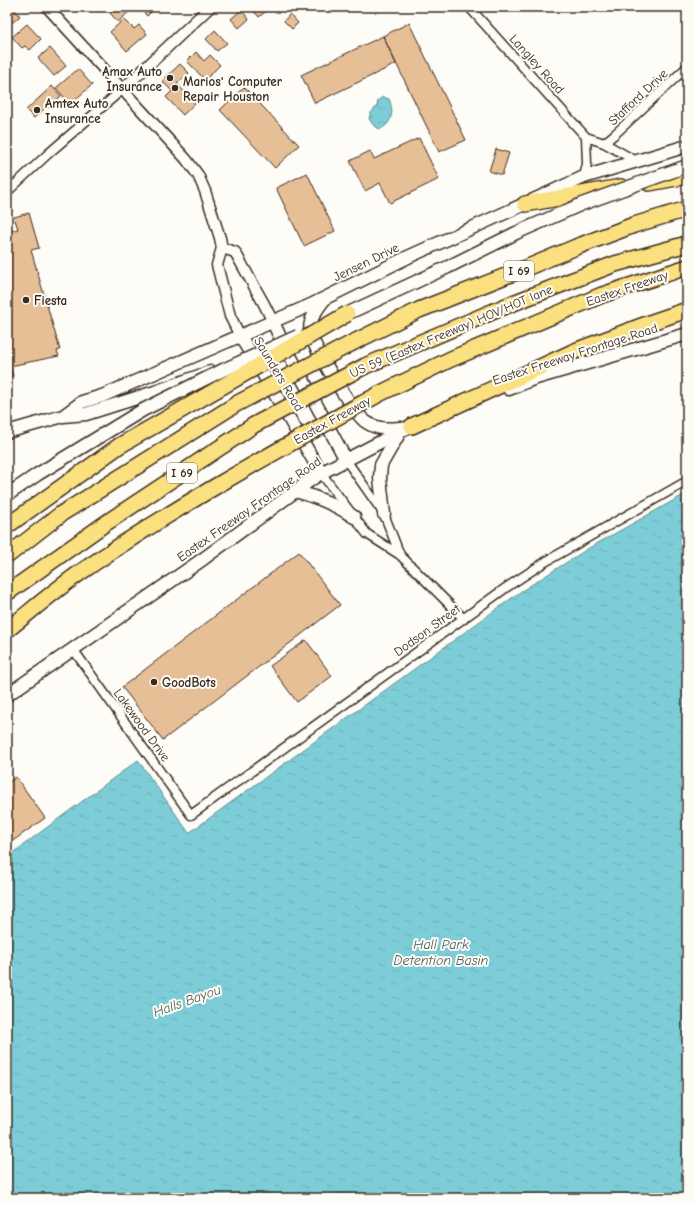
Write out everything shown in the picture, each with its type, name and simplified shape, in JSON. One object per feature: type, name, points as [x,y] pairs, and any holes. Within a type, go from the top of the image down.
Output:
[{"type":"highway","points":[[525,204],[687,176]]},
{"type":"highway","name":"I 69","points":[[7,556],[61,514],[238,403],[354,342],[419,310],[576,247],[634,225],[687,209]]},
{"type":"highway","name":"US 59 (Eastex Freeway) HOV/HOT lane","points":[[7,593],[106,523],[254,425],[365,366],[499,308],[571,280],[615,264],[687,244]]},
{"type":"highway","name":"Eastex Freeway","points":[[7,630],[80,573],[162,519],[270,454],[379,394],[451,358],[602,296],[687,268]]},
{"type":"highway","points":[[407,428],[575,351],[655,320],[687,310]]},
{"type":"highway","points":[[7,526],[119,446],[347,314]]},
{"type":"main road","name":"Jensen Drive","points":[[63,416],[82,402],[102,396],[273,322],[326,298],[408,257],[584,177],[687,146]]},
{"type":"main road","points":[[7,495],[38,474],[142,410],[223,370],[448,267],[516,233],[582,204],[687,166]]},
{"type":"main road","points":[[326,298],[311,320],[311,335],[323,360],[352,406],[364,421],[376,428],[407,428]]},
{"type":"main road","name":"Saunders Road","points":[[273,322],[346,460]]},
{"type":"main road","name":"Eastex Freeway Frontage Road","points":[[7,695],[203,559],[321,473],[407,428],[533,379],[687,334]]},
{"type":"main road","name":"Saunders Road","points":[[240,336],[321,473]]},
{"type":"main road","name":"Jensen Drive","points":[[7,432],[63,416],[86,414],[155,392],[224,367],[255,360]]},
{"type":"main road","points":[[384,514],[380,478],[381,465],[407,428]]},
{"type":"main road","points":[[295,491],[328,501],[354,517]]},
{"type":"street","points":[[47,7],[186,159],[198,175],[205,191],[222,248],[217,265],[230,316],[240,336]]},
{"type":"street","points":[[7,192],[123,89],[210,7]]},
{"type":"street","name":"Langley Road","points":[[469,7],[586,137],[604,143],[636,161]]},
{"type":"street","name":"Stafford Drive","points":[[604,143],[687,67]]},
{"type":"street","points":[[584,177],[587,164],[586,137]]},
{"type":"street","points":[[222,248],[235,252],[273,322]]},
{"type":"street","name":"Saunders Road","points":[[346,460],[384,514],[400,555]]},
{"type":"street","name":"Saunders Road","points":[[321,473],[367,534],[400,555],[464,619]]},
{"type":"street","name":"Dodson Street","points":[[191,815],[507,587],[545,562],[687,480]]},
{"type":"street","name":"Lakewood Drive","points":[[73,649],[191,815]]},
{"type":"water","points":[[383,97],[389,99],[392,112],[388,124],[380,129],[374,126],[369,119],[370,114],[377,106],[378,100]]},
{"type":"water","name":"Hall Park Detention Basin","points":[[687,493],[687,1198],[21,1198],[7,1186],[7,857],[138,760],[189,833],[520,592],[589,548]]},
{"type":"building","points":[[7,7],[12,7],[20,16],[7,27]]},
{"type":"building","points":[[111,7],[134,7],[118,22],[110,13],[113,10]]},
{"type":"building","points":[[139,7],[156,7],[147,16]]},
{"type":"building","points":[[250,7],[271,7],[259,17]]},
{"type":"building","points":[[241,10],[249,19],[239,28],[231,19]]},
{"type":"building","points":[[290,14],[298,23],[292,29],[284,21]]},
{"type":"building","points":[[124,19],[134,29],[139,25],[147,34],[127,51],[110,32]]},
{"type":"building","points":[[409,23],[466,140],[439,152],[383,36]]},
{"type":"building","points":[[27,24],[41,39],[30,50],[25,46],[22,48],[12,37]]},
{"type":"building","points":[[215,30],[227,43],[217,51],[206,39]]},
{"type":"building","points":[[383,36],[396,64],[315,103],[301,75]]},
{"type":"building","points":[[50,48],[66,66],[54,76],[38,58]]},
{"type":"building","points":[[196,52],[204,61],[210,55],[220,65],[205,80],[187,61]]},
{"type":"building","name":"Marios' Computer Repair Houston","points":[[180,64],[189,73],[177,84],[195,103],[183,115],[166,97],[172,91],[162,81]]},
{"type":"building","points":[[78,69],[92,85],[70,104],[56,88]]},
{"type":"building","points":[[52,86],[61,96],[47,109],[46,107],[34,118],[26,110]]},
{"type":"building","points":[[244,87],[299,145],[275,168],[220,110]]},
{"type":"building","points":[[419,138],[439,179],[390,203],[380,183],[365,191],[350,161],[370,151],[374,159]]},
{"type":"building","points":[[496,149],[509,153],[502,175],[489,171]]},
{"type":"building","points":[[307,173],[335,231],[304,246],[276,188]]},
{"type":"building","name":"Fiesta","points":[[29,213],[39,248],[31,250],[60,350],[57,351],[59,356],[10,366],[13,376],[7,378],[7,232],[18,229],[14,217]]},
{"type":"building","points":[[299,552],[340,605],[163,740],[122,687]]},
{"type":"building","points":[[306,640],[332,676],[297,702],[270,666]]},
{"type":"building","points":[[16,777],[45,818],[7,845],[7,783]]},
{"type":"place","name":"Amax Auto Insurance","points":[[170,78]]},
{"type":"place","name":"Marios' Computer Repair Houston","points":[[175,88]]},
{"type":"place","name":"Amtex Auto Insurance","points":[[37,110]]},
{"type":"place","name":"Fiesta","points":[[26,300]]},
{"type":"place","name":"GoodBots","points":[[154,682]]},
{"type":"water label","name":"Halls Bayou","points":[[187,1001]]}]
